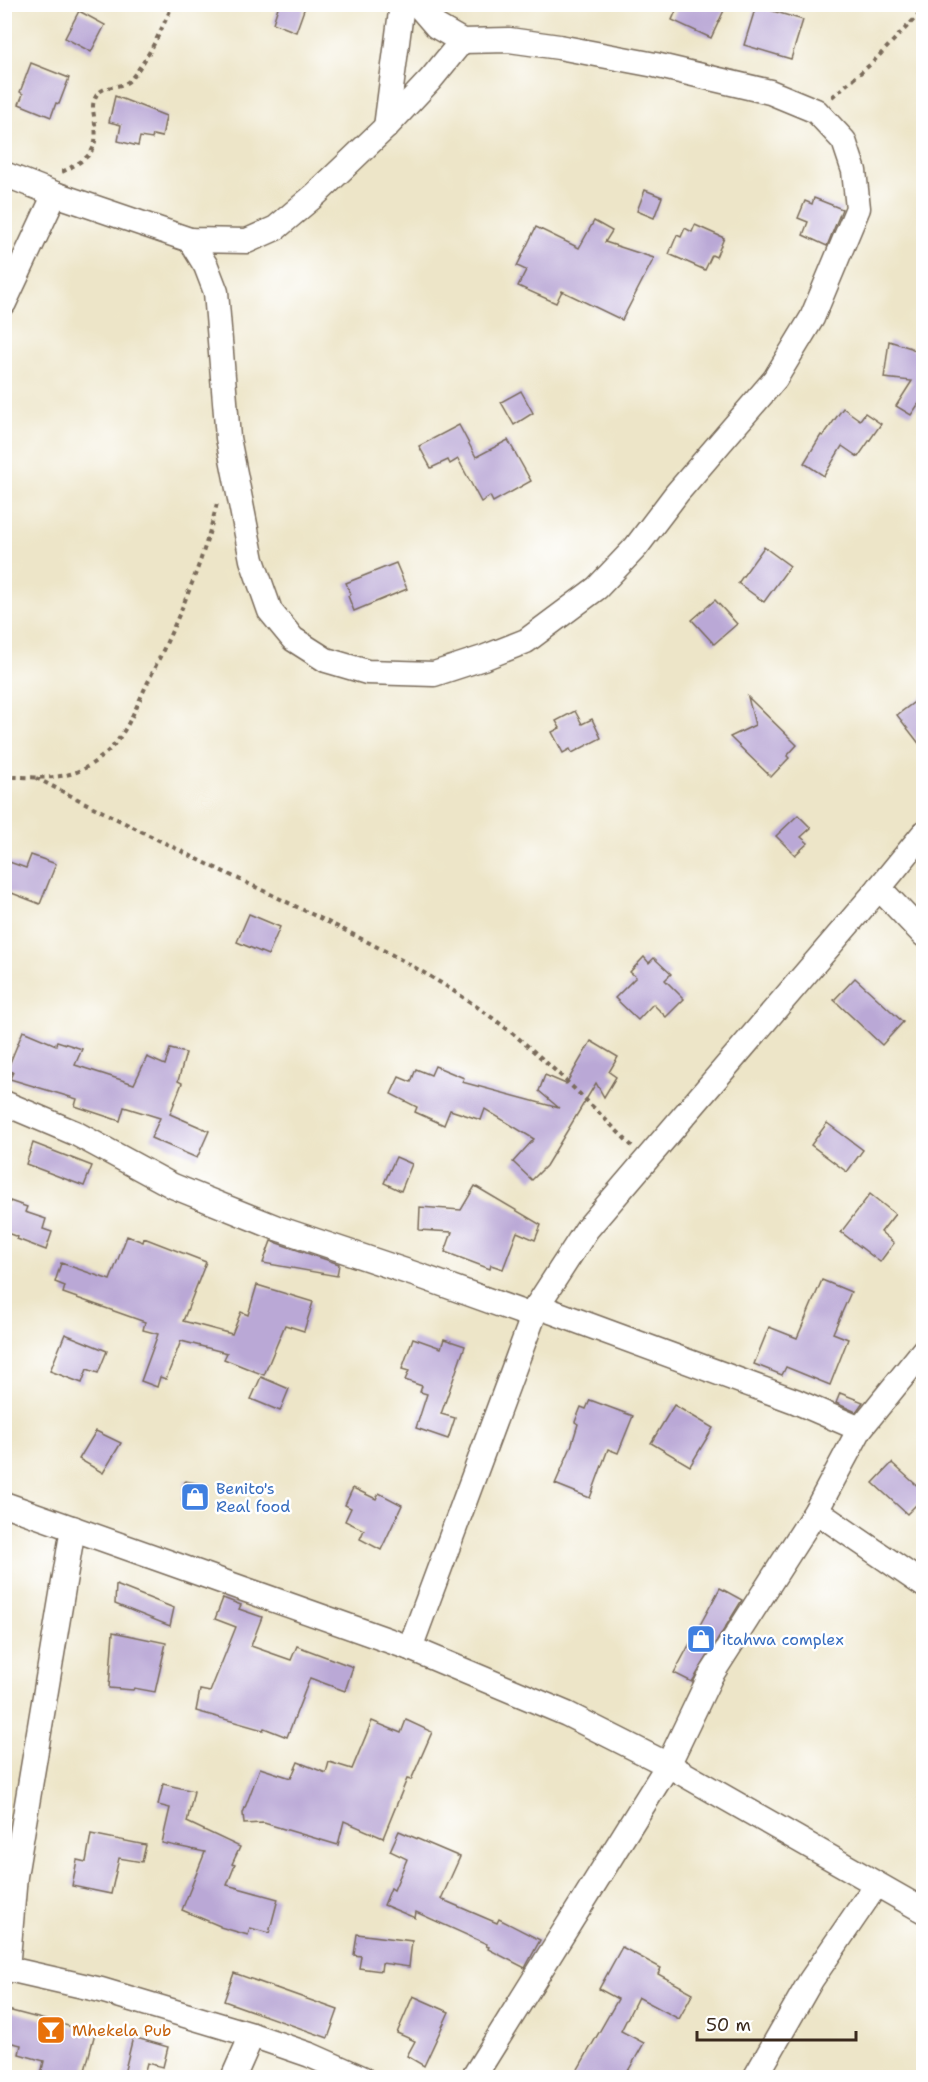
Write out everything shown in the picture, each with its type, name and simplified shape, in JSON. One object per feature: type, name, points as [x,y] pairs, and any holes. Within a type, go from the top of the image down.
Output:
[{"type":"street","points":[[386,127],[402,4]]},
{"type":"street","points":[[190,240],[206,266],[216,292],[228,438],[252,560],[270,611],[292,639],[326,660],[367,672],[434,674],[526,641],[597,588],[636,547],[677,493],[775,379],[812,318],[858,208],[854,171],[843,141],[816,111],[770,92],[655,65],[509,40],[462,41],[436,26],[417,4]]},
{"type":"street","points":[[4,174],[190,240],[247,241],[276,228],[315,195],[386,127],[431,79],[462,41]]},
{"type":"street","points":[[4,303],[45,190]]},
{"type":"street","points":[[410,1648],[535,1311],[587,1229],[879,888],[924,832]]},
{"type":"street","points":[[879,888],[924,935]]},
{"type":"street","points":[[4,1103],[75,1133],[173,1186],[277,1228],[535,1311],[795,1401],[860,1429]]},
{"type":"street","points":[[473,2078],[668,1765],[711,1675],[816,1511],[860,1429],[924,1350]]},
{"type":"street","points":[[4,1504],[410,1648],[567,1714],[668,1765],[924,1911]]},
{"type":"street","points":[[816,1511],[924,1585]]},
{"type":"street","points":[[73,1528],[15,1876],[6,1968],[101,1990],[252,2035],[310,2055],[362,2078]]},
{"type":"street","points":[[755,2078],[811,1980],[876,1885]]},
{"type":"street","points":[[233,2078],[252,2035]]},
{"type":"path","points":[[45,190],[90,154],[96,145],[97,136],[93,105],[95,97],[103,89],[129,81],[150,51],[174,4]]},
{"type":"path","points":[[816,111],[872,63],[924,9]]},
{"type":"path","points":[[4,777],[62,778],[86,767],[113,746],[130,718],[173,630],[209,536],[219,492]]},
{"type":"path","points":[[36,778],[368,941],[442,985],[487,1014],[534,1052],[577,1091],[645,1160]]},
{"type":"building","points":[[279,4],[306,4],[296,32],[273,23]]},
{"type":"building","points":[[679,4],[727,4],[711,38],[672,20]]},
{"type":"building","points":[[756,6],[803,20],[791,59],[744,45]]},
{"type":"building","points":[[79,11],[105,25],[91,52],[65,38]]},
{"type":"building","points":[[31,63],[69,78],[59,104],[56,103],[51,117],[19,104],[23,94],[20,92]]},
{"type":"building","points":[[115,96],[166,116],[162,137],[153,135],[152,139],[140,137],[138,146],[118,141],[121,125],[109,122]]},
{"type":"building","points":[[645,190],[662,197],[654,218],[637,211]]},
{"type":"building","points":[[814,198],[842,209],[827,246],[803,235],[808,222],[798,218],[805,201],[812,204]]},
{"type":"building","points":[[594,221],[612,231],[605,242],[654,258],[622,320],[562,291],[556,303],[518,286],[526,270],[517,266],[536,227],[579,248]]},
{"type":"building","points":[[695,225],[724,238],[716,257],[712,255],[705,270],[669,254],[677,235],[681,237],[685,228],[692,232]]},
{"type":"building","points":[[889,341],[911,348],[924,357],[924,396],[911,415],[896,406],[912,381],[884,378]]},
{"type":"building","points":[[521,391],[533,413],[514,425],[501,402]]},
{"type":"building","points":[[843,408],[860,420],[865,413],[881,424],[858,457],[842,446],[824,476],[804,463],[821,435],[823,436]]},
{"type":"building","points":[[459,425],[476,457],[508,440],[531,481],[493,502],[490,496],[481,502],[458,459],[450,464],[448,460],[431,468],[419,446]]},
{"type":"building","points":[[764,547],[790,566],[764,602],[738,583]]},
{"type":"building","points":[[396,563],[407,589],[354,611],[346,583]]},
{"type":"building","points":[[715,600],[737,624],[714,644],[692,620]]},
{"type":"building","points":[[924,695],[924,750],[897,715]]},
{"type":"building","points":[[748,697],[797,745],[787,756],[789,758],[771,777],[730,737],[755,725]]},
{"type":"building","points":[[575,711],[582,724],[592,719],[601,738],[572,753],[570,749],[563,753],[552,732],[560,728],[556,721]]},
{"type":"building","points":[[798,815],[811,828],[801,837],[808,843],[795,855],[776,836]]},
{"type":"building","points":[[31,855],[56,864],[40,904],[4,890],[4,860],[26,868]]},
{"type":"building","points":[[249,914],[280,927],[268,955],[237,942]]},
{"type":"building","points":[[644,957],[649,963],[654,958],[671,974],[665,980],[684,999],[666,1017],[653,1004],[638,1020],[615,998],[636,977],[630,972]]},
{"type":"building","points":[[855,978],[903,1022],[882,1045],[834,1000]]},
{"type":"building","points":[[23,1031],[56,1045],[57,1041],[82,1049],[75,1065],[134,1084],[147,1057],[165,1065],[170,1049],[186,1053],[178,1081],[182,1083],[170,1114],[209,1131],[197,1158],[151,1138],[160,1118],[124,1107],[120,1121],[75,1106],[77,1099],[10,1079],[13,1072],[7,1070]]},
{"type":"building","points":[[591,1041],[618,1057],[609,1072],[616,1077],[604,1097],[596,1083],[546,1166],[532,1180],[513,1162],[534,1139],[485,1109],[481,1120],[450,1110],[444,1125],[415,1112],[417,1107],[391,1094],[399,1077],[411,1082],[416,1069],[431,1075],[435,1066],[464,1078],[462,1082],[559,1108],[539,1091],[545,1075],[566,1084]]},
{"type":"building","points":[[827,1123],[863,1150],[847,1172],[811,1145]]},
{"type":"building","points":[[33,1143],[92,1166],[84,1186],[26,1164]]},
{"type":"building","points":[[396,1157],[412,1164],[401,1191],[384,1183]]},
{"type":"building","points":[[475,1186],[541,1225],[535,1240],[517,1232],[503,1269],[491,1265],[490,1269],[445,1252],[452,1232],[419,1230],[420,1207],[461,1210]]},
{"type":"building","points":[[870,1194],[895,1214],[881,1232],[894,1243],[880,1262],[841,1232]]},
{"type":"building","points":[[10,1201],[27,1207],[25,1212],[46,1219],[43,1229],[52,1232],[46,1250],[4,1232],[4,1205],[9,1206]]},
{"type":"building","points":[[127,1236],[143,1242],[144,1238],[206,1262],[183,1321],[232,1334],[241,1312],[248,1315],[257,1285],[313,1302],[304,1331],[285,1325],[264,1375],[224,1359],[227,1353],[181,1341],[166,1379],[160,1377],[157,1387],[141,1381],[158,1334],[143,1330],[145,1322],[63,1293],[65,1286],[55,1282],[61,1263],[110,1280]]},
{"type":"building","points":[[271,1241],[339,1264],[337,1276],[263,1263]]},
{"type":"building","points":[[822,1280],[851,1292],[833,1333],[848,1339],[830,1385],[786,1367],[782,1375],[754,1364],[769,1327],[797,1338]]},
{"type":"building","points":[[65,1334],[107,1351],[98,1373],[87,1369],[82,1383],[50,1371]]},
{"type":"building","points":[[413,1338],[441,1348],[444,1339],[465,1346],[441,1414],[455,1418],[448,1439],[416,1428],[427,1394],[420,1392],[422,1386],[405,1380],[409,1371],[402,1369]]},
{"type":"building","points":[[261,1377],[289,1389],[280,1411],[251,1399]]},
{"type":"building","points":[[840,1393],[863,1402],[856,1412],[836,1403]]},
{"type":"building","points":[[590,1400],[633,1416],[618,1453],[608,1449],[590,1498],[555,1484],[571,1447],[578,1424],[575,1422],[581,1407],[586,1409]]},
{"type":"building","points":[[674,1405],[713,1428],[690,1466],[651,1443]]},
{"type":"building","points":[[96,1431],[121,1443],[103,1473],[79,1459]]},
{"type":"building","points":[[892,1463],[924,1492],[924,1497],[907,1514],[873,1483]]},
{"type":"building","points":[[185,1481],[208,1485],[205,1504],[182,1500]]},
{"type":"building","points":[[353,1488],[376,1499],[379,1493],[402,1505],[381,1550],[360,1539],[364,1530],[345,1521],[351,1508],[345,1505]]},
{"type":"building","points":[[116,1585],[174,1608],[170,1626],[115,1604]]},
{"type":"building","points":[[720,1588],[742,1600],[692,1682],[674,1673]]},
{"type":"building","points":[[223,1598],[241,1605],[239,1609],[262,1617],[251,1646],[291,1660],[297,1646],[353,1667],[345,1691],[310,1678],[287,1737],[264,1728],[263,1730],[196,1711],[200,1690],[210,1692],[236,1627],[215,1619]]},
{"type":"building","points":[[113,1632],[166,1643],[155,1692],[134,1688],[133,1690],[109,1688]]},
{"type":"building","points":[[406,1720],[432,1732],[411,1780],[407,1779],[383,1838],[344,1821],[338,1845],[264,1823],[244,1824],[243,1813],[260,1768],[291,1778],[298,1762],[326,1773],[329,1762],[352,1769],[372,1721],[401,1733]]},
{"type":"building","points":[[163,1784],[194,1791],[187,1822],[240,1847],[232,1864],[235,1865],[227,1885],[278,1899],[269,1933],[250,1928],[248,1935],[220,1927],[182,1910],[205,1852],[162,1843],[170,1808],[158,1805]]},
{"type":"building","points":[[399,1831],[460,1857],[441,1899],[497,1923],[499,1919],[540,1940],[525,1968],[488,1949],[487,1944],[416,1912],[415,1918],[384,1905],[391,1888],[394,1890],[407,1859],[390,1851]]},
{"type":"building","points":[[91,1834],[146,1845],[142,1862],[119,1858],[111,1894],[72,1886],[77,1860],[86,1862]]},
{"type":"building","points":[[357,1934],[412,1941],[409,1967],[382,1963],[381,1971],[359,1968],[361,1956],[354,1955]]},
{"type":"building","points":[[622,1947],[661,1968],[658,1974],[693,1993],[679,2019],[638,1997],[621,2031],[644,2043],[624,2078],[573,2078],[618,1999],[599,1989]]},
{"type":"building","points":[[234,1973],[338,2010],[328,2038],[224,2001]]},
{"type":"building","points":[[413,1996],[449,2012],[424,2066],[407,2056],[415,2041],[397,2033]]},
{"type":"building","points":[[4,2009],[95,2033],[83,2078],[53,2078],[41,2074],[44,2061],[19,2054],[21,2045],[4,2041]]},
{"type":"building","points":[[133,2037],[168,2047],[163,2067],[147,2063],[143,2078],[123,2078]]},
{"type":"place","name":"Benito's Real food","points":[[195,1497]]},
{"type":"place","name":"itahwa complex","points":[[701,1639]]},
{"type":"place","name":"Mhekela Pub","points":[[51,2030]]}]
